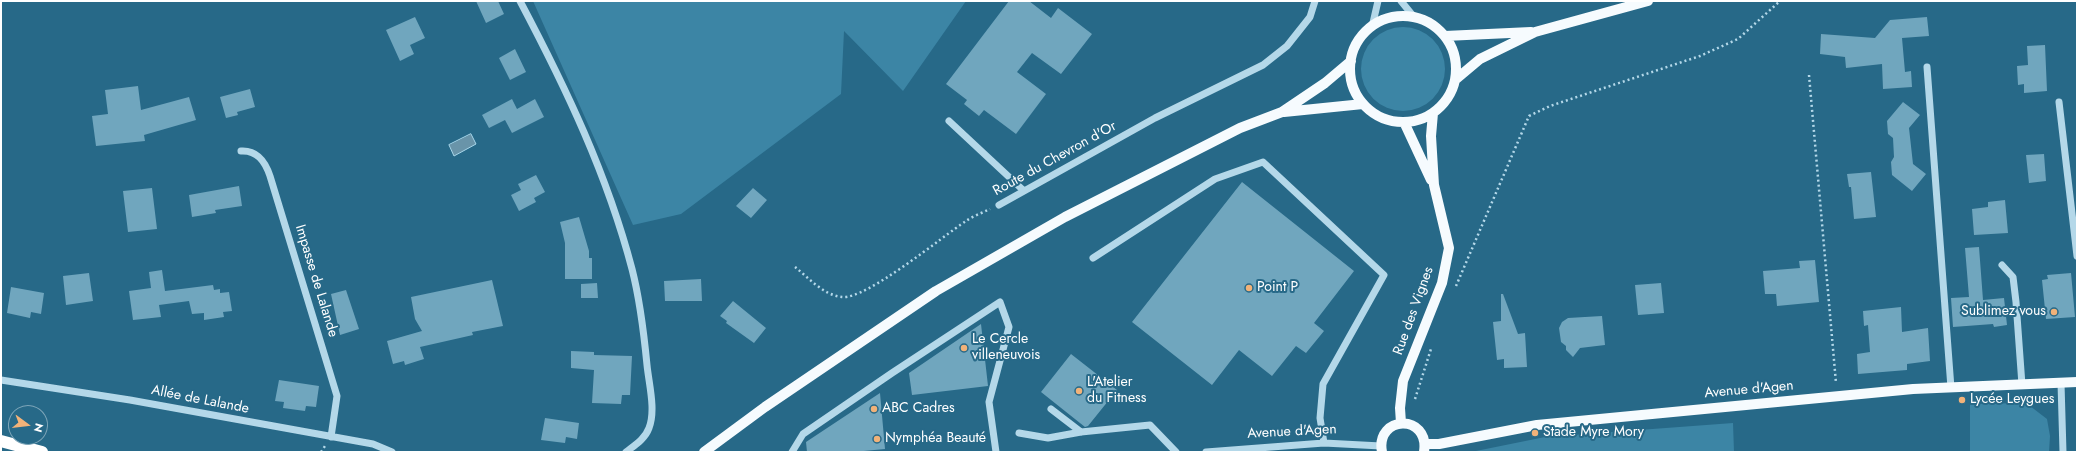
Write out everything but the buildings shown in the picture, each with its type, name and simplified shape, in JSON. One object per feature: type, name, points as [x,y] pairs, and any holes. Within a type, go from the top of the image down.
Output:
[{"type":"highway","points":[[1,441],[42,452]]},
{"type":"main road","points":[[1455,80],[1480,59],[1534,32],[1648,1]]},
{"type":"main road","points":[[1414,17],[1436,27],[1445,36],[1453,50],[1456,65],[1455,80],[1447,98],[1433,113],[1419,120],[1404,122],[1388,120],[1374,114],[1363,104],[1355,91],[1351,76],[1351,60],[1355,48],[1362,36],[1372,27],[1392,18],[1414,17]]},
{"type":"main road","points":[[1445,36],[1534,32]]},
{"type":"main road","points":[[704,452],[765,407],[936,291],[1065,217],[1240,128],[1282,112],[1325,84],[1351,60]]},
{"type":"main road","points":[[1282,112],[1363,104]]},
{"type":"main road","name":"Rue des Vignes","points":[[1401,423],[1400,408],[1403,382],[1442,283],[1449,248],[1434,185],[1431,136],[1433,113]]},
{"type":"main road","name":"Rue des Vignes","points":[[1404,122],[1434,185]]},
{"type":"main road","name":"Avenue d'Agen","points":[[1425,448],[1537,425],[1837,396],[1951,388],[2077,382]]},
{"type":"main road","points":[[1381,449],[1384,433],[1389,428],[1401,423],[1408,424],[1420,431],[1425,448]]},
{"type":"street","points":[[520,1],[563,84],[602,175],[632,270],[644,338],[652,415],[649,430],[641,441],[626,452]]},
{"type":"street","name":"Route du Chevron d'Or","points":[[999,204],[1155,118],[1263,65],[1287,46],[1310,17],[1315,1]]},
{"type":"street","points":[[1372,27],[1378,1]]},
{"type":"street","points":[[1401,1],[1414,17]]},
{"type":"street","points":[[1927,67],[1951,388]]},
{"type":"street","points":[[2059,102],[2077,256]]},
{"type":"street","points":[[949,121],[1023,190]]},
{"type":"street","name":"Impasse de Lalande","points":[[241,151],[249,150],[258,155],[264,162],[270,176],[337,396],[331,437]]},
{"type":"street","points":[[1093,258],[1215,179],[1262,162],[1384,275],[1323,384],[1320,418],[1324,443]]},
{"type":"street","points":[[2002,265],[2013,276],[2022,385]]},
{"type":"street","points":[[792,452],[803,434],[1000,302],[1009,327],[989,402],[996,452]]},
{"type":"street","name":"Allée de Lalande","points":[[1,380],[130,400],[373,444],[392,452]]},
{"type":"street","points":[[2061,383],[2064,452]]},
{"type":"street","points":[[1051,409],[1081,432]]},
{"type":"street","points":[[1019,433],[1048,438],[1081,432],[1150,425],[1176,452]]},
{"type":"street","name":"Avenue d'Agen","points":[[1206,452],[1324,443],[1381,449]]},
{"type":"street","points":[[1302,444],[1302,452]]},
{"type":"path","points":[[1454,290],[1529,116],[1550,106],[1700,56],[1738,39],[1780,1]]},
{"type":"path","points":[[1809,75],[1837,396]]},
{"type":"path","name":"Route du Chevron d'Or","points":[[795,267],[828,294],[844,298],[861,292],[880,282],[967,220],[999,204]]},
{"type":"path","points":[[1400,408],[1414,407],[1432,345]]},
{"type":"shaded area","points":[[533,1],[966,1],[903,91],[844,31],[841,94],[681,214],[633,225]]},
{"type":"shaded area","points":[[1403,27],[1419,30],[1433,39],[1442,53],[1445,69],[1442,85],[1433,99],[1419,108],[1403,111],[1387,108],[1373,99],[1364,85],[1361,69],[1364,53],[1373,39],[1387,30]]},
{"type":"shaded area","points":[[471,134],[476,144],[454,156],[449,145]]},
{"type":"shaded area","points":[[2022,403],[2030,406],[2047,419],[2050,436],[2049,452],[1970,452],[1970,404]]},
{"type":"shaded area","points":[[1733,423],[1734,452],[1471,452],[1545,437]]},
{"type":"place","name":"Point P","points":[[1249,288]]},
{"type":"place","name":"Sublimez vous","points":[[2054,312]]},
{"type":"place","name":"Le Cercle villeneuvois","points":[[964,348]]},
{"type":"place","name":"L'Atelier du Fitness","points":[[1079,391]]},
{"type":"place","name":"Lycée Leygues","points":[[1962,400]]},
{"type":"place","name":"ABC Cadres","points":[[874,409]]},
{"type":"place","name":"Stade Myre Mory","points":[[1535,433]]},
{"type":"place","name":"Nymphéa Beauté","points":[[877,439]]}]
